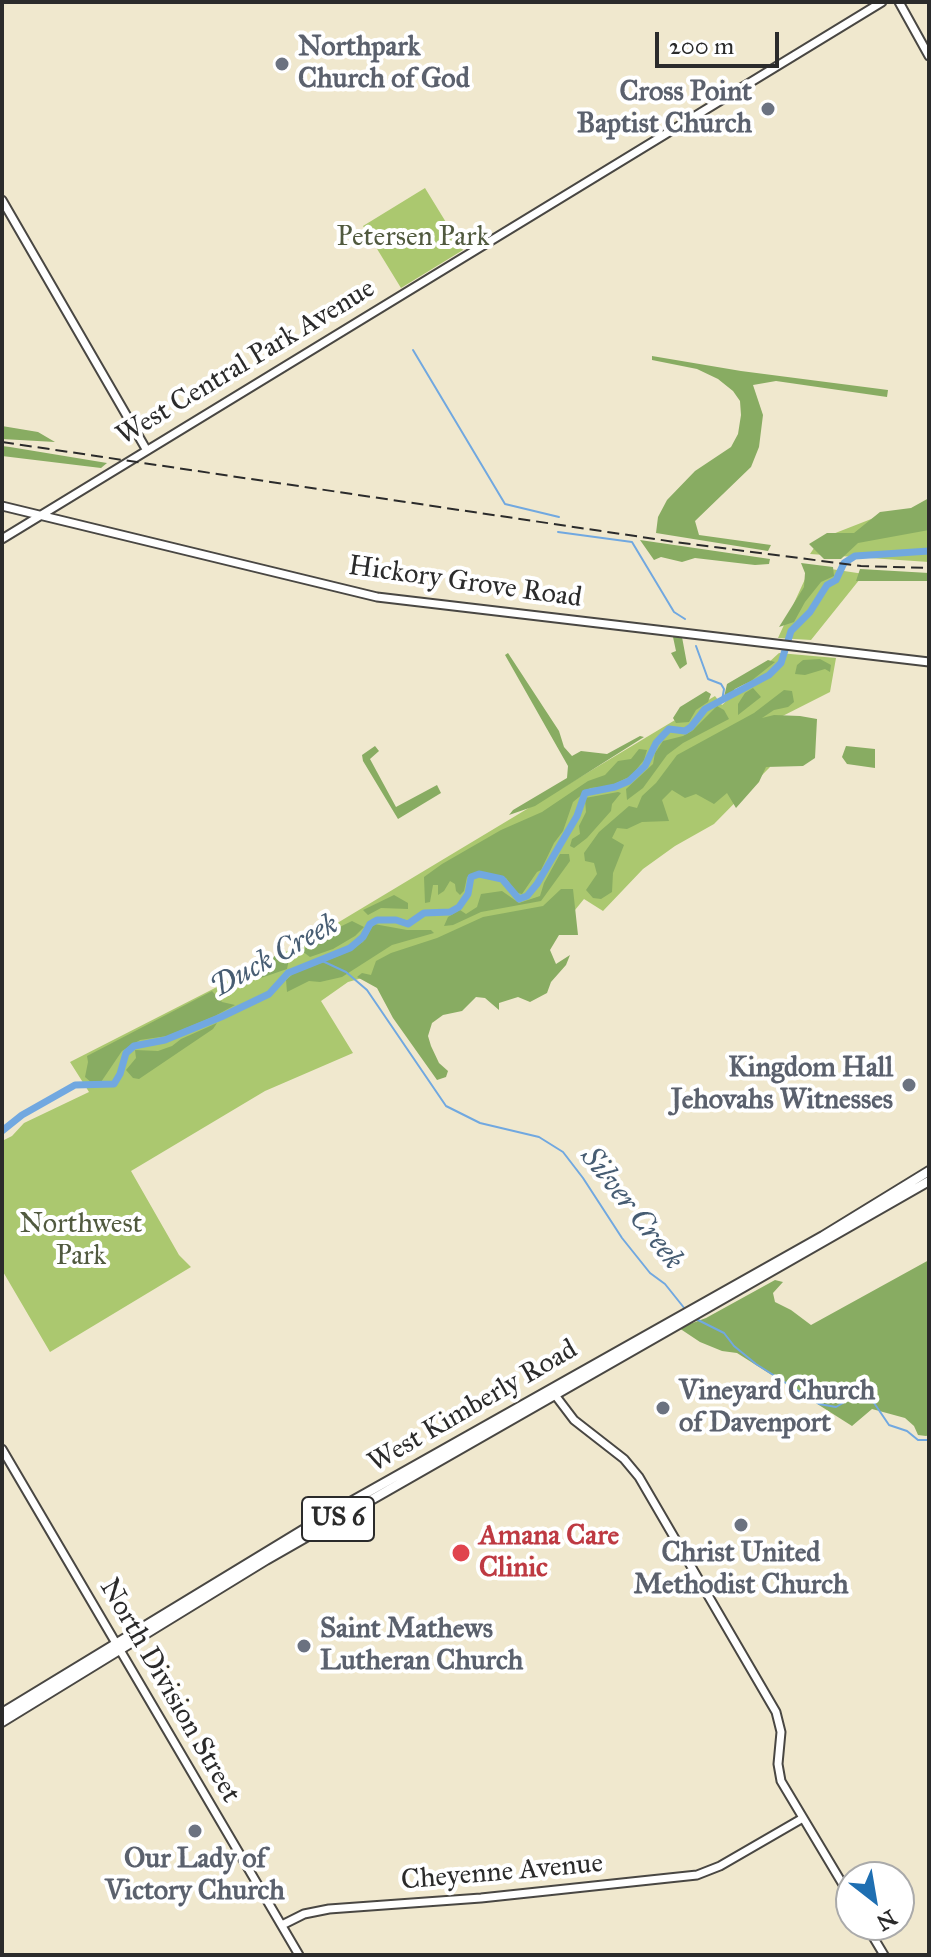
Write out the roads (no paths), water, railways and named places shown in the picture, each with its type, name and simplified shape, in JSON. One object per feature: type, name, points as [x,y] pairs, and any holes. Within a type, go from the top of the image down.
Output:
[{"type":"main road","name":"West Kimberly Road","points":[[2,1713],[823,1236],[929,1171]]},
{"type":"main road","name":"West Kimberly Road","points":[[698,1309],[929,1181]]},
{"type":"main road","name":"West Kimberly Road","points":[[2,1722],[118,1646]]},
{"type":"street","name":"West Central Park Avenue","points":[[2,539],[882,2]]},
{"type":"street","points":[[899,2],[929,56]]},
{"type":"street","points":[[2,200],[146,449]]},
{"type":"street","points":[[65,501],[61,511],[65,522]]},
{"type":"street","name":"Hickory Grove Road","points":[[2,506],[377,597],[929,662]]},
{"type":"street","points":[[16,510],[22,521],[18,529]]},
{"type":"street","points":[[553,1392],[574,1420],[624,1459],[639,1477],[776,1712],[781,1732],[779,1774],[835,1871]]},
{"type":"street","name":"North Division Street","points":[[2,1449],[299,1955]]},
{"type":"street","name":"Cheyenne Avenue","points":[[282,1925],[304,1914],[329,1909],[481,1898],[697,1875],[726,1863],[803,1818]]},
{"type":"waterway","points":[[413,350],[505,504],[559,517]]},
{"type":"waterway","points":[[558,532],[632,542],[674,612],[685,619]]},
{"type":"waterway","name":"Duck Creek","points":[[2,1131],[22,1115],[75,1085],[114,1084],[126,1053],[134,1046],[165,1040],[269,994],[288,973],[350,948],[377,920],[396,920],[408,924],[424,913],[450,912],[459,907],[468,894],[471,877],[479,874],[502,879],[519,899],[527,896],[577,816],[585,793],[629,781],[645,766],[656,743],[669,729],[685,731],[705,709],[769,675],[781,663],[791,631],[810,612],[827,585],[836,580],[844,563],[855,556],[929,551]]},
{"type":"waterway","points":[[696,646],[708,679],[721,684],[724,689],[722,701]]},
{"type":"waterway","name":"Silver Creek","points":[[318,959],[346,972],[367,990],[446,1106],[480,1123],[539,1137],[563,1152],[622,1238],[685,1309]]},
{"type":"waterway","name":"Silver Creek","points":[[696,1319],[724,1333],[756,1364],[819,1404],[836,1407],[862,1392],[868,1394],[889,1425],[907,1431],[918,1440],[929,1440]]},
{"type":"railway","points":[[2,442],[675,542],[861,566],[929,568]]},
{"type":"place","name":"Northpark Church of God","points":[[282,64]]},
{"type":"place","name":"Cross Point Baptist Church","points":[[768,109]]},
{"type":"place","name":"Kingdom Hall Jehovahs Witnesses","points":[[909,1085]]},
{"type":"place","name":"Vineyard Church of Davenport","points":[[663,1408]]},
{"type":"place","name":"Christ United Methodist Church","points":[[741,1525]]},
{"type":"place","name":"Amana Care Clinic","points":[[461,1553]]},
{"type":"place","name":"Saint Mathews Lutheran Church","points":[[304,1646]]},
{"type":"place","name":"Our Lady of Victory Church","points":[[195,1831]]},
{"type":"park label","name":"Petersen Park","points":[[413,238]]},
{"type":"park label","name":"Northwest Park","points":[[81,1241]]}]
